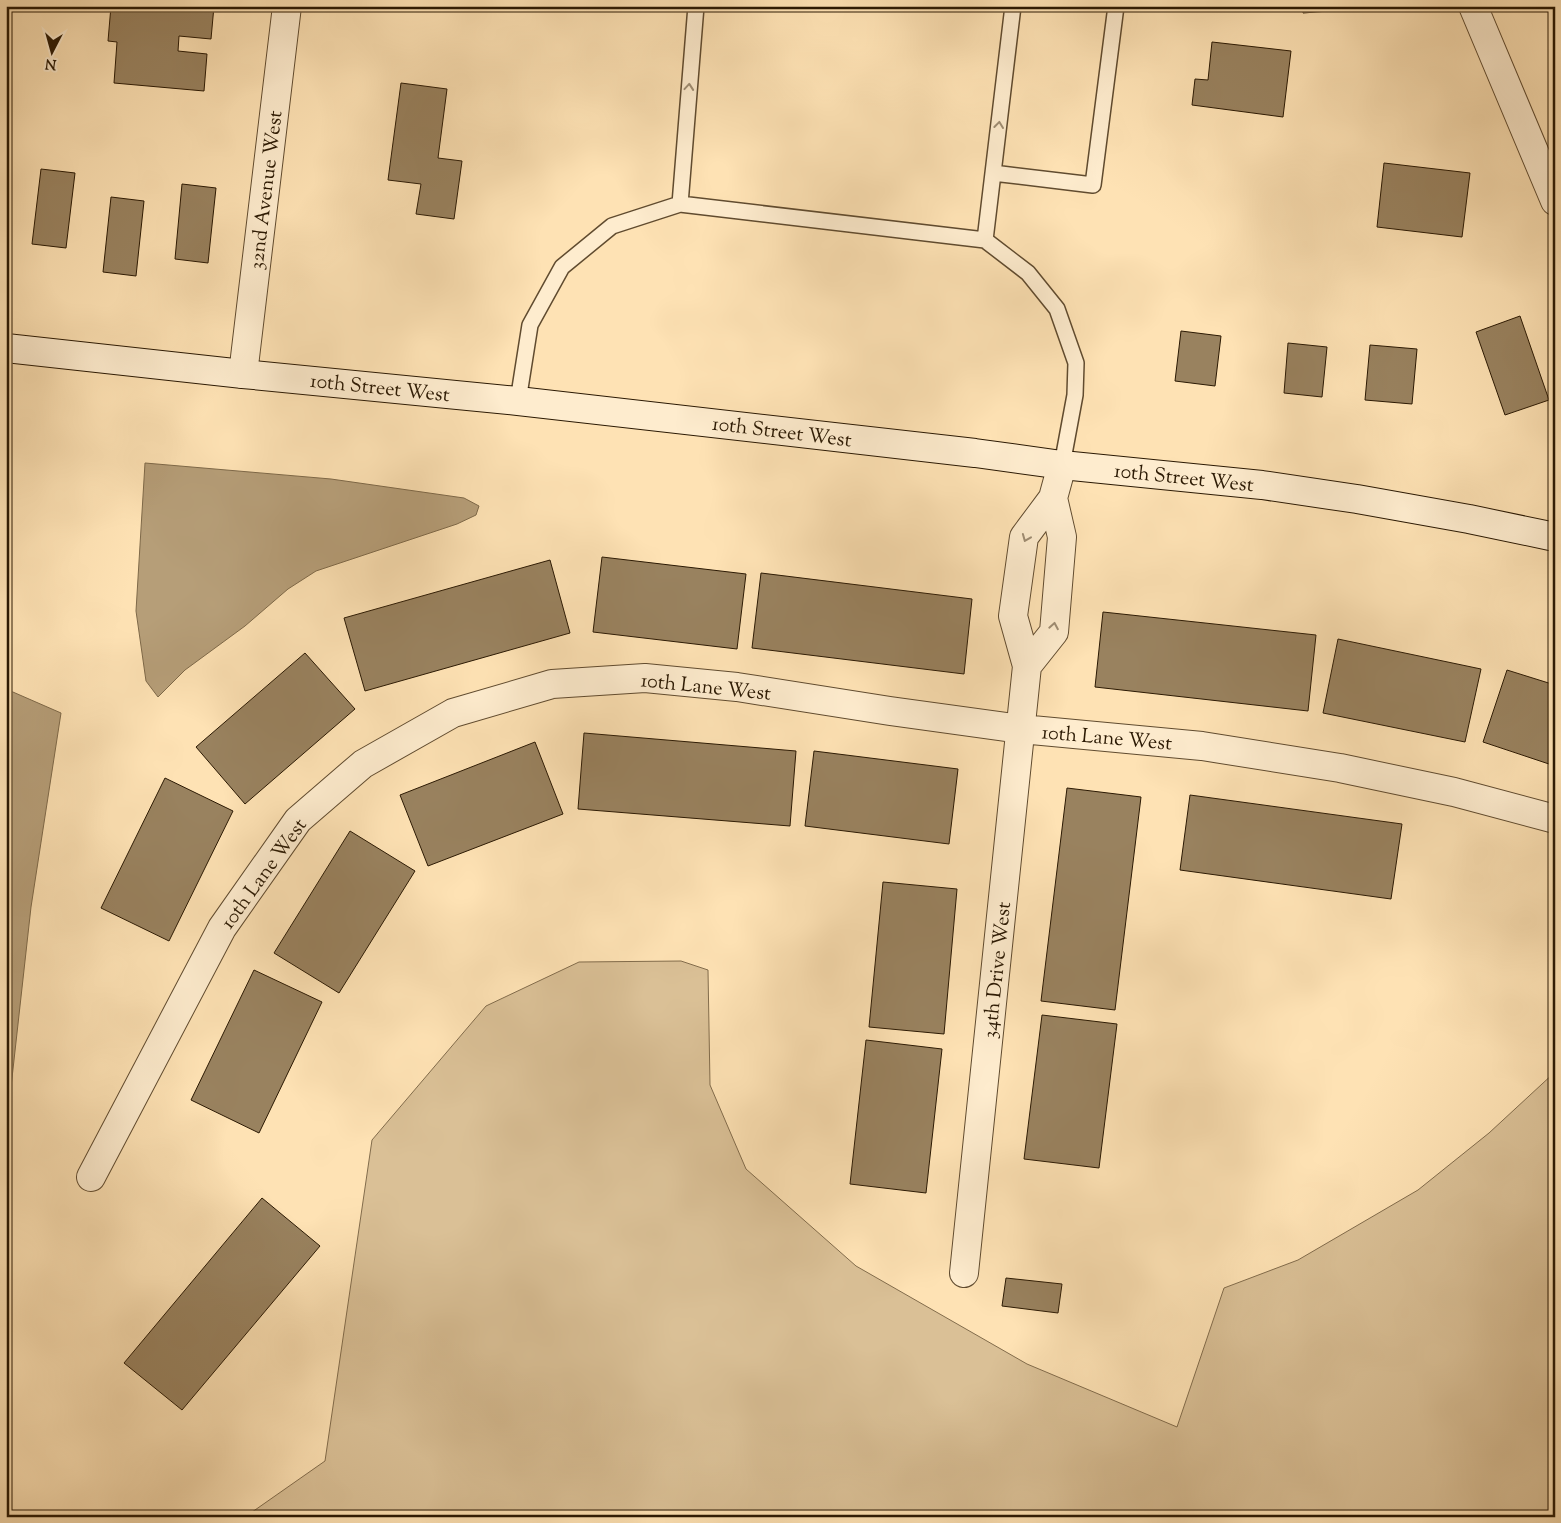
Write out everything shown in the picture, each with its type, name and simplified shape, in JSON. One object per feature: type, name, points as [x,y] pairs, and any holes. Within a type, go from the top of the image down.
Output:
[{"type":"street","name":"32nd Avenue West","points":[[243,374],[287,6]]},
{"type":"street","points":[[1473,6],[1555,201]]},
{"type":"street","name":"10th Street West","points":[[6,348],[518,401],[1062,465],[1262,485],[1366,500],[1555,537]]},
{"type":"street","name":"34th Drive West","points":[[964,1273],[1027,666],[1013,616],[1024,537],[1053,498],[1062,465]]},
{"type":"street","name":"34th Drive West","points":[[1027,666],[1054,632],[1062,537],[1053,498]]},
{"type":"street","name":"10th Lane West","points":[[92,1177],[222,928],[298,820],[363,764],[453,713],[552,684],[645,678],[737,687],[1021,729],[1202,746],[1340,768],[1454,792],[1555,819]]},
{"type":"lane","points":[[680,204],[696,6]]},
{"type":"lane","points":[[985,240],[1013,6]]},
{"type":"lane","points":[[993,173],[1093,185],[1116,6]]},
{"type":"lane","points":[[518,401],[530,325],[562,266],[612,226],[680,204],[985,240],[1028,272],[1057,308],[1076,364],[1075,395],[1062,465]]},
{"type":"shaded area","points":[[145,463],[331,479],[464,498],[479,506],[476,515],[457,524],[316,571],[288,589],[245,626],[185,670],[158,697],[146,681],[136,611]]},
{"type":"shaded area","points":[[6,689],[61,713],[31,907],[6,1132]]},
{"type":"shaded area","points":[[681,961],[708,970],[710,1085],[746,1169],[856,1266],[1027,1364],[1177,1427],[1224,1288],[1298,1260],[1418,1190],[1489,1133],[1555,1072],[1555,1517],[245,1517],[325,1461],[372,1140],[486,1006],[579,962]]},
{"type":"building","points":[[111,6],[214,6],[211,39],[179,36],[178,51],[207,54],[204,91],[114,83],[117,42],[108,41]]},
{"type":"building","points":[[1303,6],[1366,6],[1367,8],[1303,13]]},
{"type":"building","points":[[1212,42],[1291,51],[1283,117],[1192,105],[1195,79],[1208,80]]},
{"type":"building","points":[[401,83],[447,89],[438,158],[462,161],[454,219],[416,214],[421,184],[388,180]]},
{"type":"building","points":[[1384,163],[1470,173],[1462,237],[1377,227]]},
{"type":"building","points":[[41,169],[75,173],[66,248],[32,244]]},
{"type":"building","points":[[182,184],[216,188],[208,263],[175,259]]},
{"type":"building","points":[[111,197],[144,201],[136,276],[103,272]]},
{"type":"building","points":[[1520,316],[1549,400],[1505,415],[1476,332]]},
{"type":"building","points":[[1181,331],[1221,336],[1215,386],[1175,381]]},
{"type":"building","points":[[1288,343],[1327,347],[1322,397],[1284,393]]},
{"type":"building","points":[[1370,345],[1417,349],[1412,404],[1365,400]]},
{"type":"building","points":[[602,557],[746,574],[737,649],[593,632]]},
{"type":"building","points":[[550,560],[570,633],[365,691],[344,618]]},
{"type":"building","points":[[761,573],[972,599],[964,674],[752,648]]},
{"type":"building","points":[[1103,612],[1316,635],[1308,711],[1095,687]]},
{"type":"building","points":[[1338,639],[1481,669],[1465,742],[1323,713]]},
{"type":"building","points":[[305,653],[355,709],[245,804],[196,747]]},
{"type":"building","points":[[1507,670],[1555,685],[1555,766],[1483,742]]},
{"type":"building","points":[[584,733],[796,751],[790,826],[578,809]]},
{"type":"building","points":[[535,742],[563,814],[428,866],[400,795]]},
{"type":"building","points":[[814,751],[958,769],[949,844],[805,826]]},
{"type":"building","points":[[165,778],[233,811],[169,941],[101,908]]},
{"type":"building","points":[[1067,788],[1141,797],[1115,1010],[1041,1001]]},
{"type":"building","points":[[1190,795],[1402,824],[1391,899],[1180,870]]},
{"type":"building","points":[[350,831],[415,871],[339,993],[274,953]]},
{"type":"building","points":[[883,882],[957,889],[944,1034],[869,1027]]},
{"type":"building","points":[[254,970],[322,1002],[259,1133],[191,1100]]},
{"type":"building","points":[[1042,1015],[1117,1024],[1099,1168],[1024,1159]]},
{"type":"building","points":[[866,1040],[942,1049],[926,1193],[850,1184]]},
{"type":"building","points":[[262,1198],[320,1246],[182,1410],[124,1363]]},
{"type":"building","points":[[1006,1278],[1062,1284],[1058,1313],[1002,1306]]}]
